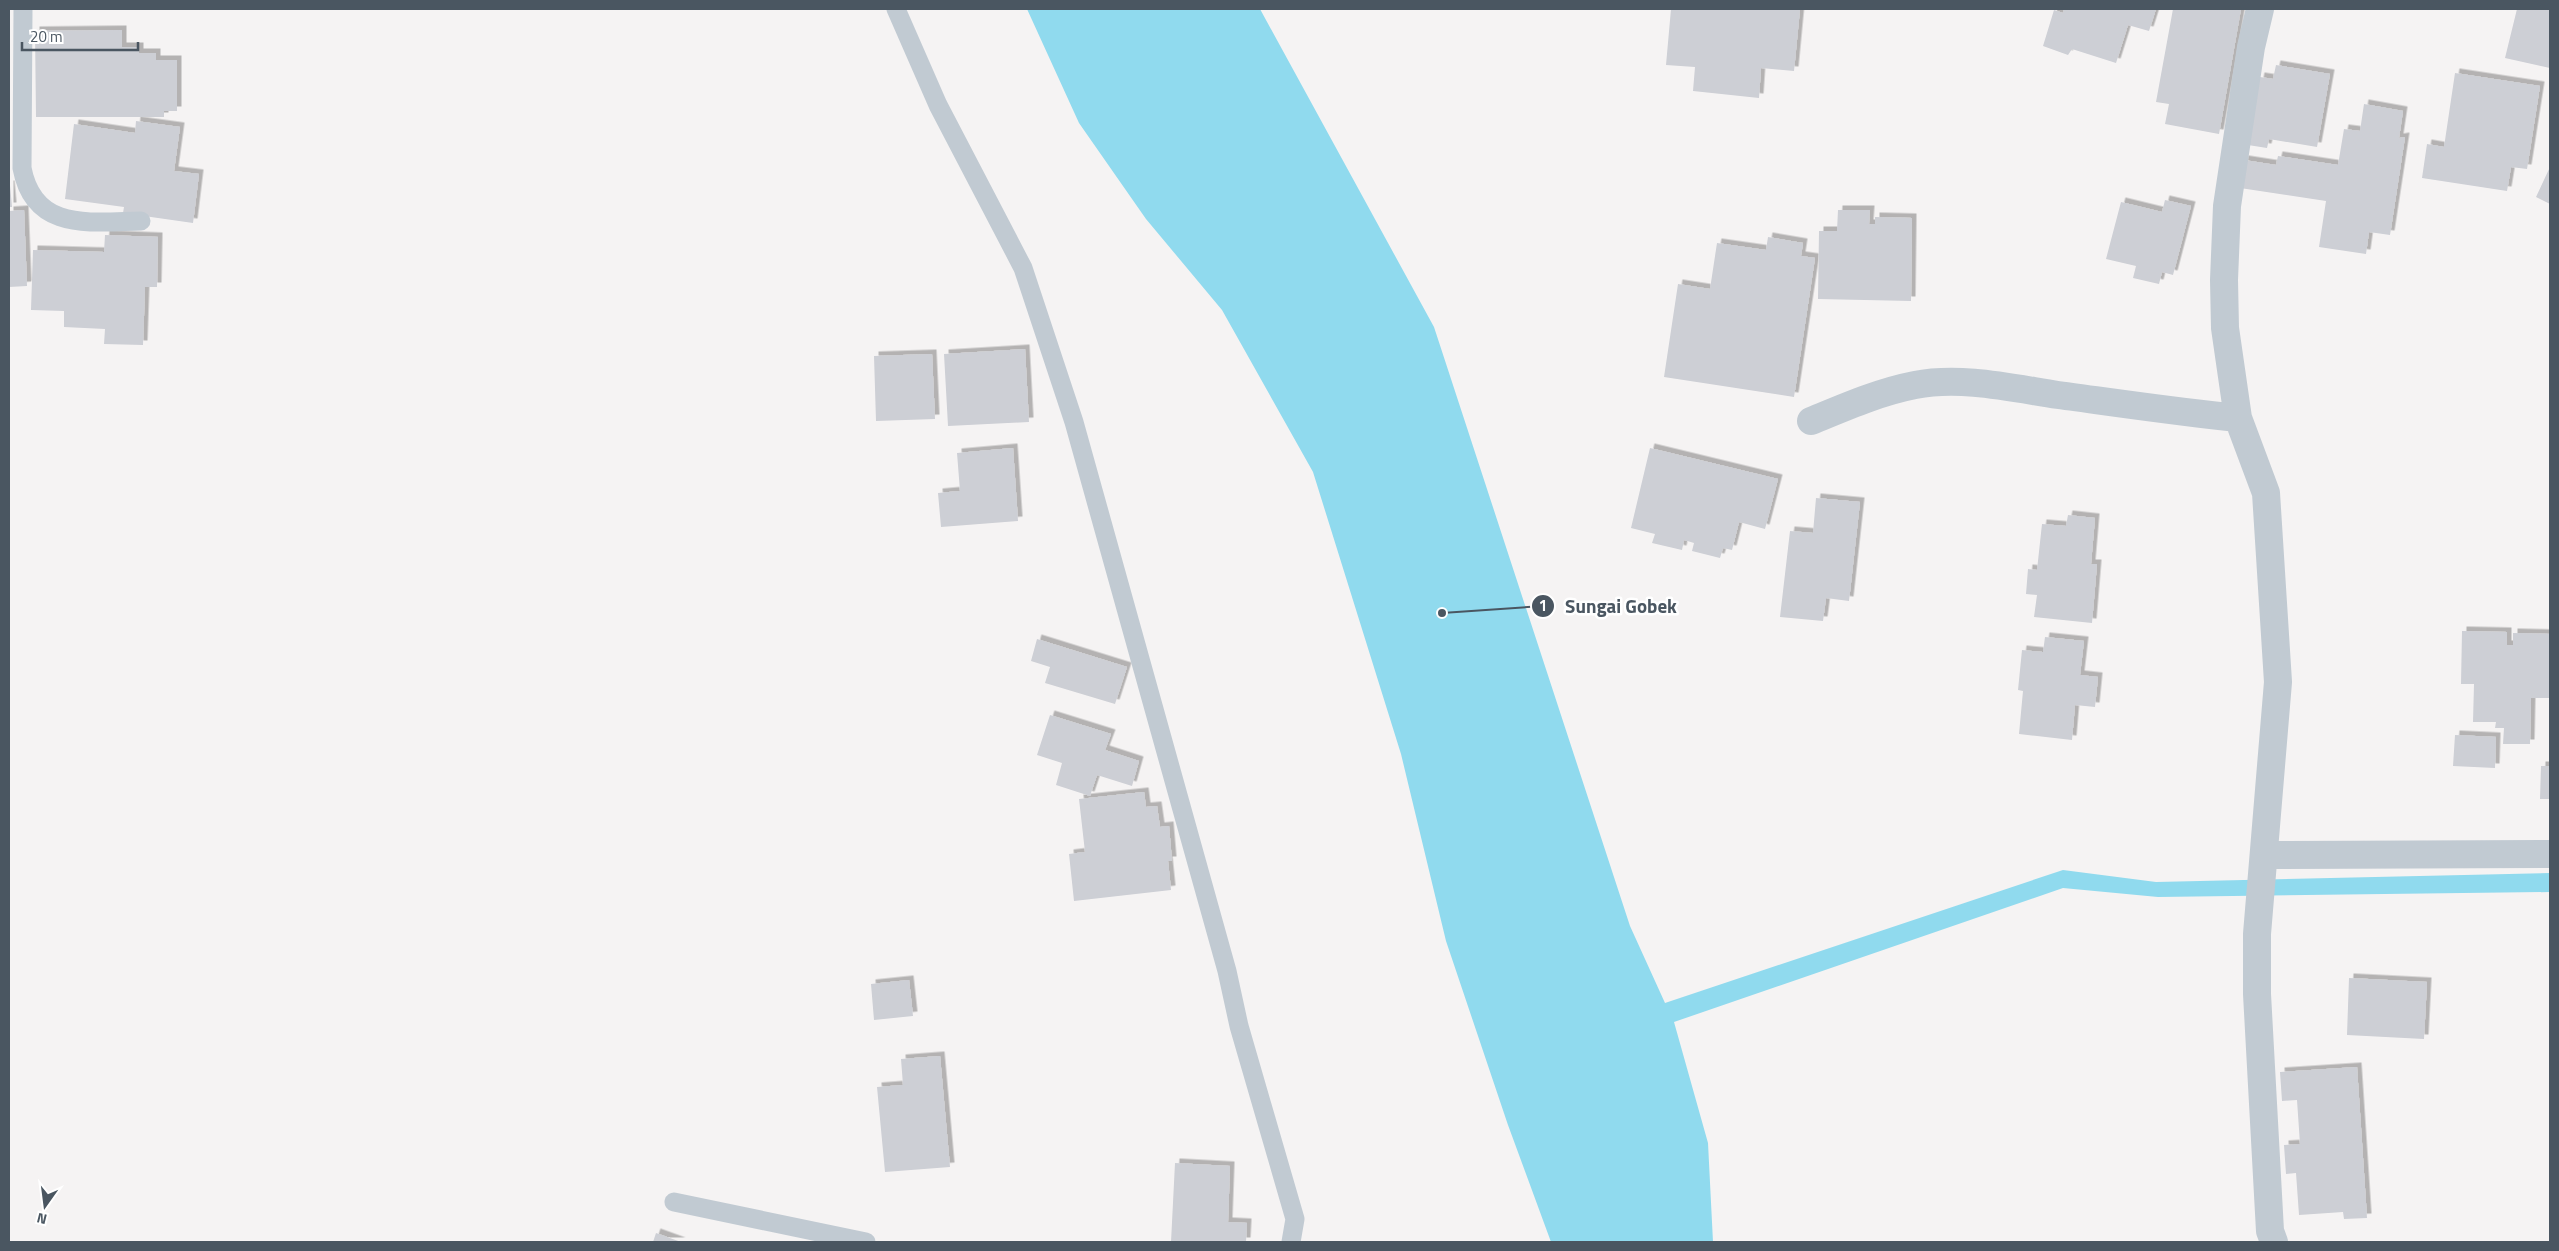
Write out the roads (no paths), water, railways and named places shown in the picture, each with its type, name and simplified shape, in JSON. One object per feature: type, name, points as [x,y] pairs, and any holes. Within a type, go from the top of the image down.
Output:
[{"type":"street","points":[[2260,9],[2251,47],[2227,206],[2225,328],[2238,418],[2266,493],[2278,682],[2257,934],[2257,994],[2270,1231],[2274,1242]]},
{"type":"street","points":[[1811,421],[1881,394],[1915,385],[1942,382],[2011,388],[2176,412],[2238,418]]},
{"type":"street","points":[[2264,859],[2550,854]]},
{"type":"lane","points":[[23,9],[22,168],[26,185],[40,206],[58,218],[87,222],[140,221]]},
{"type":"lane","points":[[896,9],[938,105],[1023,268],[1074,422],[1227,971],[1239,1026],[1295,1219],[1291,1242]]},
{"type":"lane","points":[[674,1202],[866,1242]]},
{"type":"water","points":[[1027,9],[1260,9],[1434,327],[1630,926],[1665,1003],[2063,870],[2156,882],[2550,873],[2550,892],[2158,897],[2063,888],[1674,1022],[1708,1143],[1713,1242],[1551,1242],[1508,1125],[1446,941],[1401,754],[1313,472],[1222,310],[1146,219],[1079,123]]},
{"type":"place","name":"Sungai Gobek","points":[[1442,613]]}]
